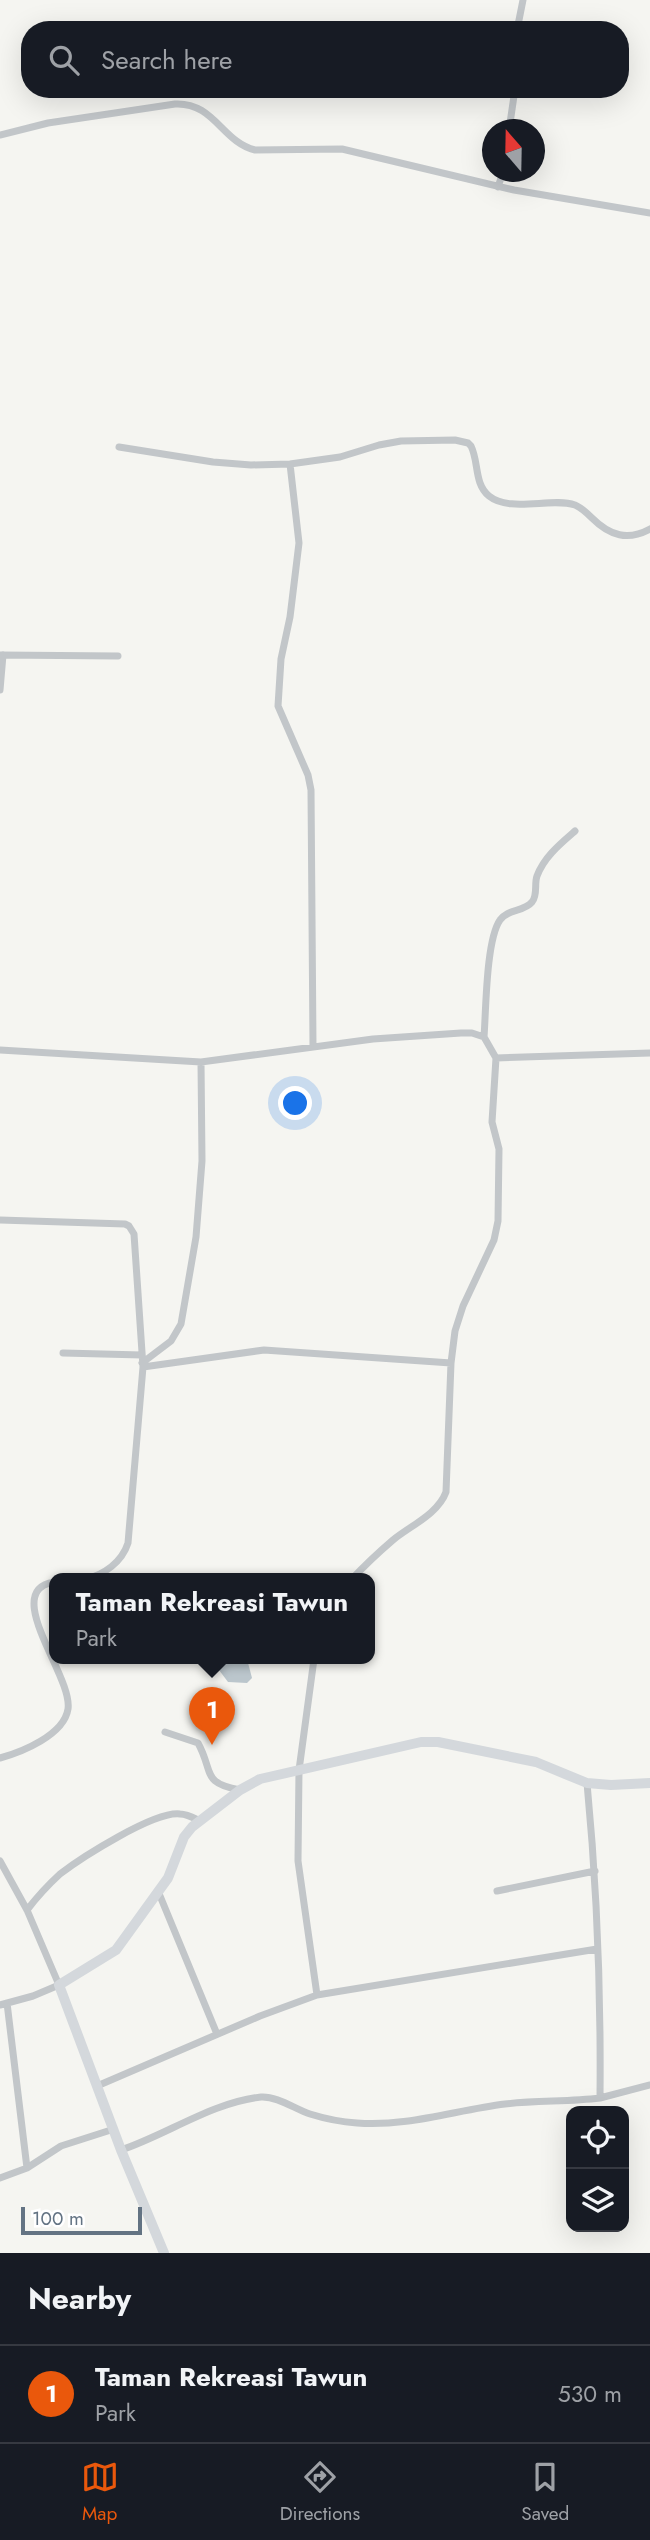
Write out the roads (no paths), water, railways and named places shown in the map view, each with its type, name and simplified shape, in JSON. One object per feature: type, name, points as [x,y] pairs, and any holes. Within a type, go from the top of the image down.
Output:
[{"type":"street","points":[[519,21],[523,0]]},
{"type":"street","points":[[510,119],[513,98]]},
{"type":"street","points":[[0,135],[48,123],[188,104],[208,114],[247,148],[342,149],[498,187],[650,213]]},
{"type":"street","points":[[498,187],[500,182]]},
{"type":"street","points":[[119,447],[213,462],[251,465],[290,464],[340,457],[379,444],[401,441],[463,442],[473,450],[478,477],[484,490],[492,498],[523,504],[574,505],[608,531],[626,537],[650,529]]},
{"type":"street","points":[[290,464],[299,543],[290,617],[277,687],[278,706],[308,775],[311,790],[313,1045]]},
{"type":"street","points":[[0,690],[1,655],[118,656]]},
{"type":"street","points":[[358,1573],[391,1542],[442,1501],[446,1492],[451,1363],[455,1331],[463,1306],[496,1232],[500,1190],[499,1149],[492,1122],[496,1058],[484,1037],[493,940],[500,920],[506,914],[532,902],[537,875],[544,862],[575,831]]},
{"type":"street","points":[[0,1050],[201,1062],[313,1045],[431,1034],[472,1033],[484,1037]]},
{"type":"street","points":[[496,1058],[650,1053]]},
{"type":"street","points":[[142,1362],[170,1341],[181,1324],[196,1237],[202,1161],[201,1062]]},
{"type":"street","points":[[0,1220],[74,1221],[129,1226],[134,1238],[142,1362],[128,1543],[125,1553],[108,1569],[99,1573]]},
{"type":"street","points":[[63,1353],[142,1362],[264,1350],[451,1363]]},
{"type":"street","points":[[49,1583],[35,1591],[31,1607],[49,1652]]},
{"type":"street","points":[[0,1758],[30,1748],[43,1740],[55,1730],[67,1713],[68,1703],[54,1664]]},
{"type":"street","points":[[313,1664],[299,1770],[298,1861],[317,1995]]},
{"type":"street","points":[[165,1732],[198,1743],[216,1784],[240,1790]]},
{"type":"street","points":[[27,2168],[3,2004],[59,1985],[116,1950],[167,1878],[184,1837],[240,1790],[272,1775],[401,1745],[438,1742],[536,1762],[587,1783],[650,1783]]},
{"type":"street","points":[[587,1783],[595,1871],[600,2098]]},
{"type":"street","points":[[27,1910],[66,1870],[122,1836],[167,1815],[179,1814],[200,1821]]},
{"type":"street","points":[[0,1861],[27,1910],[59,1985],[121,2150],[164,2253]]},
{"type":"street","points":[[497,1891],[595,1871]]},
{"type":"street","points":[[158,1891],[217,2035]]},
{"type":"street","points":[[97,2086],[317,1995],[597,1949]]},
{"type":"street","points":[[121,2150],[224,2107],[262,2097],[273,2098],[312,2115],[360,2124],[429,2118],[504,2104],[556,2103],[600,2098],[650,2085]]},
{"type":"street","points":[[0,2178],[27,2168],[61,2146],[114,2129]]},
{"type":"place","name":"Taman Rekreasi Tawun","points":[[212,1745]]}]
